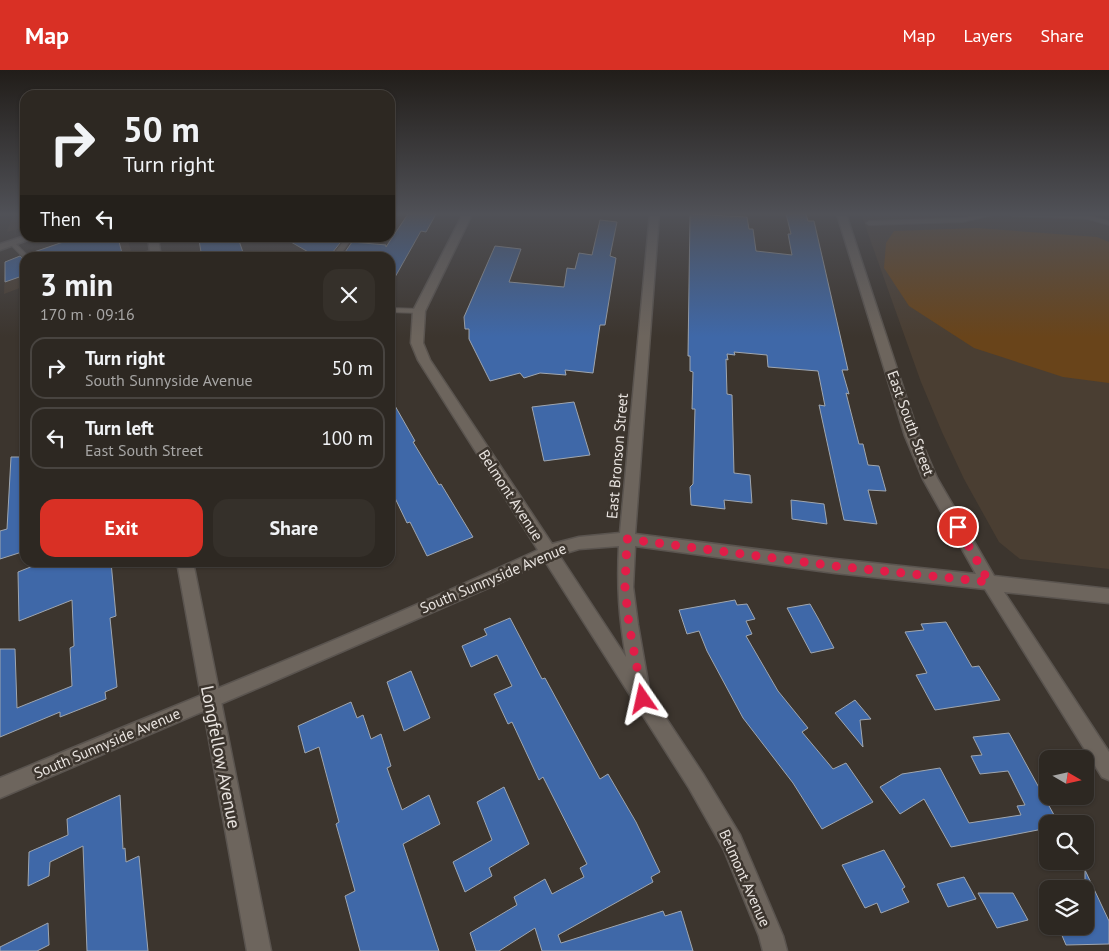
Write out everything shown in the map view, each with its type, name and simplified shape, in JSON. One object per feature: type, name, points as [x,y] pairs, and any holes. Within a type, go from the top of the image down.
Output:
[{"type":"street","name":"Belmont Avenue","points":[[447,255],[419,312],[417,343],[424,360],[696,781],[732,843],[771,936],[775,951]]},
{"type":"street","name":"East Bronson Street","points":[[643,699],[629,625],[625,587],[627,539],[650,255]]},
{"type":"street","name":"East South Street","points":[[855,255],[912,436],[930,479],[989,582],[1109,770]]},
{"type":"street","name":"South Sunnyside Avenue","points":[[0,788],[491,579],[548,552],[579,543],[627,539],[835,566],[1109,596]]},
{"type":"street","name":"Longfellow Avenue","points":[[186,567],[259,951]]},
{"type":"lane","points":[[395,310],[419,312]]},
{"type":"shaded area","points":[[876,255],[1109,255],[1109,569],[1020,559],[999,542],[964,479],[921,382]]},
{"type":"shaded area","points":[[885,255],[1109,255],[1109,383],[1063,377],[974,348],[909,306],[884,268]]},
{"type":"shaded area","points":[[20,256],[20,288],[4,294],[5,262]]},
{"type":"building","points":[[395,255],[407,255],[395,277]]},
{"type":"building","points":[[491,255],[519,255],[509,282],[564,287],[567,268],[575,269],[578,255],[610,255],[616,258],[605,325],[600,325],[593,373],[565,370],[566,375],[540,373],[524,378],[520,373],[490,381],[469,339],[469,329],[465,329],[464,317]]},
{"type":"building","points":[[689,255],[822,255],[848,370],[842,370],[859,444],[863,444],[868,465],[879,466],[886,491],[868,490],[877,524],[844,520],[819,405],[825,406],[818,371],[768,367],[767,355],[734,352],[735,355],[727,354],[728,360],[726,359],[727,394],[732,395],[734,473],[750,475],[752,503],[724,500],[725,509],[691,505],[690,487],[693,484],[695,409],[692,409],[693,372],[690,371],[690,356],[688,356]]},
{"type":"building","points":[[20,256],[20,277],[5,282],[5,262]]},
{"type":"building","points":[[574,402],[590,455],[544,461],[532,407]]},
{"type":"building","points":[[395,406],[415,441],[413,442],[473,537],[427,556],[410,522],[407,523],[395,498]]},
{"type":"building","points":[[11,457],[20,457],[20,553],[0,559],[0,531],[7,529]]},
{"type":"building","points":[[791,500],[824,504],[827,524],[792,519]]},
{"type":"building","points":[[30,567],[111,567],[116,616],[110,618],[117,687],[105,692],[106,699],[60,717],[60,712],[0,737],[0,649],[15,649],[17,708],[72,686],[70,648],[74,646],[72,600],[19,621],[18,572]]},
{"type":"building","points":[[735,600],[737,605],[747,604],[755,619],[746,621],[752,634],[746,636],[778,691],[808,728],[802,732],[833,769],[846,763],[873,802],[822,829],[793,783],[743,718],[707,651],[699,631],[687,634],[679,610]]},
{"type":"building","points":[[810,604],[834,648],[811,653],[787,608]]},
{"type":"building","points":[[510,618],[542,679],[545,678],[600,779],[608,774],[636,822],[660,872],[651,877],[653,882],[558,935],[561,943],[663,911],[665,916],[681,911],[693,951],[542,951],[535,928],[499,951],[476,951],[470,933],[517,905],[514,897],[545,879],[552,894],[584,877],[580,868],[587,864],[543,777],[539,780],[512,722],[508,724],[494,694],[512,686],[497,655],[471,667],[462,646],[487,635],[484,629]]},
{"type":"building","points":[[946,622],[972,667],[979,666],[1000,700],[935,710],[916,675],[927,673],[905,632],[924,630],[921,624]]},
{"type":"building","points":[[411,671],[430,718],[404,731],[387,682]]},
{"type":"building","points":[[855,700],[871,719],[860,720],[863,747],[835,713]]},
{"type":"building","points":[[351,702],[357,718],[363,715],[371,739],[381,734],[391,766],[387,768],[402,810],[429,795],[440,824],[403,844],[439,951],[360,951],[345,896],[355,891],[336,824],[339,822],[319,747],[305,753],[298,726]]},
{"type":"building","points":[[1009,733],[1039,788],[1039,805],[1049,805],[1054,815],[1039,815],[1039,830],[951,847],[924,799],[900,814],[880,787],[902,774],[940,768],[969,823],[1021,815],[1017,806],[1025,805],[1008,771],[980,774],[971,756],[982,755],[973,737]]},
{"type":"building","points":[[504,787],[529,844],[489,868],[492,876],[465,892],[453,862],[492,840],[477,802]]},
{"type":"building","points":[[120,795],[123,849],[125,848],[126,862],[139,856],[148,951],[87,951],[83,846],[50,862],[49,876],[28,886],[29,852],[68,835],[67,819]]},
{"type":"building","points":[[884,850],[905,887],[902,889],[909,902],[881,913],[877,903],[865,908],[842,865]]},
{"type":"building","points":[[1085,870],[1090,880],[1085,880]]},
{"type":"building","points":[[964,877],[976,899],[948,907],[937,884]]},
{"type":"building","points":[[1094,889],[1109,921],[1109,944],[1066,945],[1062,935],[1094,935]]},
{"type":"building","points":[[978,893],[1013,893],[1028,920],[997,928]]},
{"type":"building","points":[[48,923],[49,945],[37,951],[0,951],[0,947]]},
{"type":"route","points":[[643,699],[629,625],[625,587],[627,539],[835,566],[989,582],[958,527]]}]
